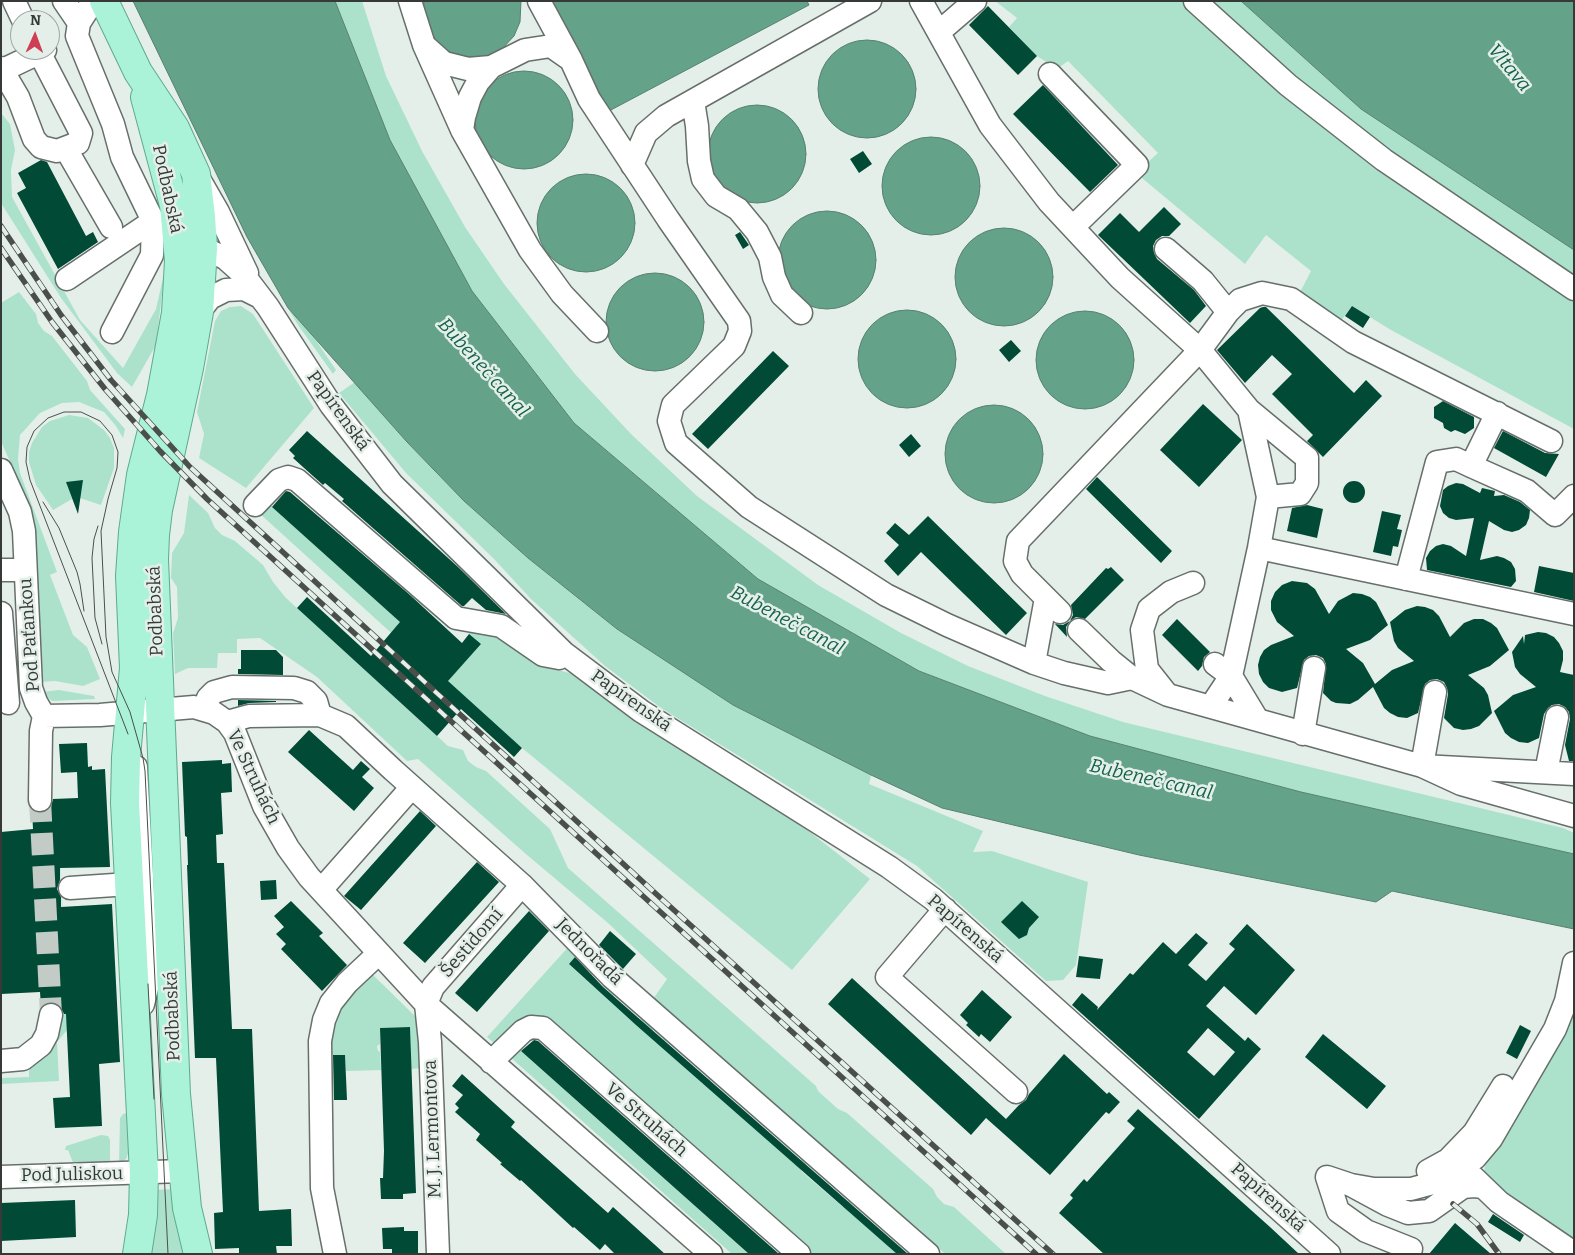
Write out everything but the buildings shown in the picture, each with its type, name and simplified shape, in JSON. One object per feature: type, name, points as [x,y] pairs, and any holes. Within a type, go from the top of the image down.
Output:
[{"type":"main road","name":"Podbabská","points":[[103,1],[138,72],[175,128],[196,174],[202,217],[203,248],[199,312],[189,368],[163,480],[155,535],[160,710],[176,1094],[187,1208],[198,1254]]},
{"type":"main road","name":"Podbabská","points":[[137,1254],[143,1215],[144,1173],[125,803],[134,668],[130,590],[133,532],[141,475],[162,386],[176,313],[179,279],[179,242],[174,205],[138,72]]},
{"type":"street","points":[[64,1],[78,30],[114,124],[122,158],[153,221],[152,255],[112,332]]},
{"type":"street","points":[[60,40],[78,30],[88,9],[103,1]]},
{"type":"street","points":[[410,1],[424,45],[462,130],[530,250],[562,294],[597,331]]},
{"type":"street","points":[[539,1],[571,60],[589,99],[739,321],[740,331],[734,346],[674,404],[669,421],[676,443],[750,507],[886,595],[946,625],[1034,663],[1064,673],[1108,682],[1132,678]]},
{"type":"street","points":[[632,165],[646,133],[666,116],[870,1]]},
{"type":"street","points":[[921,1],[990,125],[1049,202],[1120,278],[1200,350],[1250,410],[1307,458],[1307,483],[1300,494],[1268,496]]},
{"type":"street","points":[[939,32],[975,1]]},
{"type":"street","points":[[1195,1],[1288,85],[1384,160],[1574,289]]},
{"type":"street","points":[[424,45],[444,63],[468,69],[491,67],[526,50],[551,46],[571,60]]},
{"type":"street","points":[[21,60],[2,69],[18,97],[34,139],[41,147],[57,150],[78,143],[81,133],[48,60]]},
{"type":"street","points":[[462,130],[470,97],[478,82],[491,67]]},
{"type":"street","points":[[1050,74],[1137,165],[1073,227]]},
{"type":"street","points":[[693,101],[699,161],[703,179],[716,196],[738,209],[757,232],[770,257],[774,277],[782,295],[801,313]]},
{"type":"street","points":[[66,148],[110,227]]},
{"type":"street","name":"Papírenská","points":[[196,174],[218,212],[256,291],[320,390],[392,484],[564,653],[641,711],[889,867],[945,909],[1329,1254]]},
{"type":"street","name":"Papírenská","points":[[174,205],[187,228],[203,248],[215,252],[231,262],[256,291]]},
{"type":"street","points":[[67,279],[153,221]]},
{"type":"street","points":[[179,279],[191,261],[203,248]]},
{"type":"street","points":[[1166,249],[1203,281],[1228,312]]},
{"type":"street","points":[[199,312],[210,298],[226,290],[244,289],[256,291]]},
{"type":"street","points":[[1034,663],[1053,605],[1022,574],[1015,561],[1018,541],[1200,350],[1228,312],[1240,300],[1262,293],[1291,299],[1353,342],[1551,441]]},
{"type":"street","points":[[1211,706],[1259,548],[1268,496],[1250,410]]},
{"type":"street","points":[[1471,466],[1497,413]]},
{"type":"street","points":[[1406,578],[1437,462],[1456,459],[1527,491],[1555,515],[1574,496]]},
{"type":"street","name":"Pod Paťankou","points":[[1,470],[20,512],[24,531],[31,688],[44,716],[100,715],[129,723],[160,710]]},
{"type":"street","points":[[255,505],[279,480],[288,477],[297,480],[456,618],[501,626],[543,655],[559,658],[564,653]]},
{"type":"street","points":[[1259,548],[1574,614]]},
{"type":"street","points":[[1,570],[26,570]]},
{"type":"street","points":[[1168,695],[1147,669],[1142,630],[1149,609],[1171,592],[1193,583]]},
{"type":"street","points":[[1,613],[8,703]]},
{"type":"street","points":[[1079,630],[1132,678],[1168,695],[1422,766],[1462,784],[1574,816]]},
{"type":"street","points":[[1303,734],[1314,668]]},
{"type":"street","points":[[1223,670],[1256,720]]},
{"type":"street","points":[[204,709],[208,698],[214,692],[232,687],[294,688],[308,692],[316,701],[320,715]]},
{"type":"street","points":[[1422,766],[1435,692]]},
{"type":"street","name":"Ve Struhách","points":[[160,710],[194,706],[204,709],[227,722],[235,733],[264,806],[288,848],[309,877],[426,1004],[711,1254]]},
{"type":"street","name":"Jednořadá","points":[[227,722],[249,716],[320,715],[346,726],[522,886],[612,977],[928,1254]]},
{"type":"street","points":[[40,800],[41,731],[44,716]]},
{"type":"street","points":[[1546,772],[1557,717]]},
{"type":"street","points":[[129,723],[138,779],[148,984],[137,1032]]},
{"type":"street","points":[[1422,766],[1574,774]]},
{"type":"street","points":[[321,890],[406,781]]},
{"type":"street","points":[[70,888],[129,884]]},
{"type":"street","name":"Šestidomí","points":[[426,1004],[433,987],[522,886]]},
{"type":"street","points":[[945,909],[887,977],[1016,1092]]},
{"type":"street","points":[[335,1254],[322,1188],[320,1041],[324,1020],[331,1002],[347,982],[379,953]]},
{"type":"street","points":[[1406,1254],[1411,1249],[1366,1231],[1338,1211],[1327,1177],[1374,1189],[1411,1189],[1437,1182],[1465,1166],[1485,1147],[1555,1029],[1566,1001],[1574,963]]},
{"type":"street","name":"M. J. Lermontova","points":[[426,1004],[430,1042],[438,1254]]},
{"type":"street","points":[[1,1061],[23,1059],[41,1045],[47,1034],[51,1015]]},
{"type":"street","name":"Ve Struhách","points":[[491,1062],[522,1030],[543,1028],[799,1254]]},
{"type":"street","points":[[1351,1184],[1375,1179],[1418,1176],[1448,1160],[1474,1133],[1503,1086]]},
{"type":"street","points":[[1465,1166],[1499,1202],[1574,1253]]},
{"type":"street","name":"Pod Juliskou","points":[[1,1177],[182,1171]]},
{"type":"street","points":[[1351,1184],[1388,1205],[1408,1213],[1429,1211],[1463,1187],[1483,1187]]},
{"type":"shaded area","points":[[335,1],[362,1],[386,76],[422,151],[465,227],[504,284],[575,374],[631,434],[697,496],[818,585],[901,633],[968,666],[1045,696],[1123,722],[1563,828],[1574,833],[1574,854],[1301,792],[1090,736],[919,671],[758,579],[574,423],[472,291],[390,140]]},
{"type":"shaded area","points":[[995,1],[1241,1],[1361,109],[1574,250],[1574,429],[1391,330],[1352,306],[1340,322],[1298,296],[1311,271],[1266,235],[1245,264],[1136,173],[1158,153],[1068,61],[1057,69],[1037,56],[1009,27],[1017,18]]},
{"type":"shaded area","points":[[1,113],[10,124],[15,150],[11,170],[12,197],[80,320],[123,368],[156,309],[165,269],[156,345],[132,387],[117,373],[61,298],[1,203]]},
{"type":"shaded area","points":[[19,292],[36,314],[38,323],[44,331],[52,336],[87,381],[90,390],[125,429],[123,438],[104,412],[79,402],[62,403],[40,413],[20,435],[18,459],[20,473],[57,572],[50,575],[73,635],[87,647],[100,679],[83,686],[55,681],[40,682],[23,492],[1,441],[1,303]]},
{"type":"shaded area","points":[[241,306],[253,314],[314,408],[246,488],[199,458],[204,434],[197,412],[215,321],[221,311],[230,307]]},
{"type":"shaded area","points":[[288,308],[311,333],[336,370],[333,374],[298,325]]},
{"type":"shaded area","points":[[355,382],[407,442],[464,501],[528,558],[617,629],[733,705],[871,775],[869,784],[983,831],[973,852],[992,851],[1088,882],[1076,965],[1063,980],[1046,981],[917,866],[661,708],[605,666],[531,599],[494,559],[406,473],[339,393]]},
{"type":"shaded area","points":[[69,415],[88,418],[104,430],[114,448],[114,468],[101,505],[80,498],[67,484],[72,499],[53,510],[36,485],[29,462],[29,452],[42,427],[50,421]]},
{"type":"shaded area","points":[[189,495],[208,513],[215,528],[222,535],[235,541],[263,565],[273,582],[286,598],[448,746],[463,750],[468,761],[486,771],[550,829],[568,868],[816,1086],[818,1091],[838,1109],[847,1113],[933,1189],[937,1197],[944,1204],[954,1207],[1006,1254],[945,1254],[919,1229],[699,1044],[653,999],[667,979],[608,923],[418,759],[407,761],[317,677],[260,638],[237,639],[237,653],[218,653],[217,668],[188,668],[175,674],[173,633],[178,618],[177,587],[171,578],[172,553],[184,533]]},
{"type":"shaded area","points":[[268,503],[436,654],[450,678],[480,645],[469,635],[468,628],[476,625],[551,668],[573,674],[613,705],[797,822],[870,879],[792,970],[522,748],[431,669],[259,513]]},
{"type":"shaded area","points":[[59,690],[94,696],[95,699],[52,701],[42,692]]},
{"type":"shaded area","points":[[58,807],[68,1029],[57,1042],[59,1081],[1,1084],[1,1078],[29,1077],[29,1064],[55,1014],[66,1014]]},
{"type":"shaded area","points":[[571,944],[810,1159],[801,1171],[843,1207],[853,1196],[855,1198],[846,1209],[898,1254],[806,1254],[546,1024],[496,1045],[487,1037]],"holes":[[[578,954],[595,968],[585,979],[569,964]],[[596,970],[607,980],[598,990],[587,981]],[[619,990],[646,1014],[636,1024],[610,1001]],[[658,1025],[668,1034],[659,1044],[648,1035]],[[670,1036],[712,1074],[703,1084],[661,1046]],[[714,1076],[804,1156],[796,1165],[706,1086]]]},
{"type":"shaded area","points":[[367,969],[421,1022],[423,1068],[411,1069],[410,1027],[380,1028],[380,1044],[377,1046],[380,1052],[381,1068],[385,1068],[385,1070],[346,1071],[345,1055],[331,1055],[325,1029]]},
{"type":"shaded area","points":[[1574,993],[1574,1247],[1482,1183],[1485,1166],[1569,1014]]},
{"type":"shaded area","points":[[536,1034],[521,1051],[749,1254],[732,1254],[509,1056]]},
{"type":"shaded area","points":[[127,1113],[129,1151],[126,1159],[119,1164],[120,1118],[123,1114]]},
{"type":"shaded area","points":[[101,1135],[108,1136],[110,1140],[110,1165],[74,1165],[68,1150],[65,1150],[66,1146]]},
{"type":"shaded area","points":[[173,1189],[187,1254],[146,1254],[153,1190]]},
{"type":"water","name":"Bubeneč canal","points":[[133,1],[335,1],[390,140],[472,291],[574,423],[758,579],[919,671],[1090,736],[1301,792],[1574,854],[1574,929],[1392,891],[1376,902],[1139,855],[942,808],[871,775],[733,705],[617,629],[528,558],[464,501],[407,442],[288,308],[247,237]]},
{"type":"water","points":[[424,1],[521,1],[520,22],[514,36],[502,49],[485,57],[465,58],[447,52],[433,39],[423,11]]},
{"type":"water","points":[[551,1],[807,1],[809,5],[609,111]]},
{"type":"water","name":"Vltava","points":[[1241,1],[1574,1],[1574,250],[1361,109]]},
{"type":"water","points":[[867,40],[886,44],[902,54],[912,70],[916,89],[912,108],[902,124],[886,134],[867,138],[848,134],[832,124],[822,108],[818,89],[822,70],[832,54],[848,44]]},
{"type":"water","points":[[524,71],[543,75],[559,85],[569,101],[573,120],[569,139],[559,155],[543,165],[524,169],[505,165],[489,155],[479,139],[475,120],[479,101],[489,85],[505,75]]},
{"type":"water","points":[[757,105],[776,109],[792,119],[802,135],[806,154],[802,173],[792,189],[776,199],[757,203],[738,199],[722,189],[712,173],[708,154],[712,135],[722,119],[738,109]]},
{"type":"water","points":[[931,137],[950,141],[966,151],[976,167],[980,186],[976,205],[966,221],[950,231],[931,235],[912,231],[896,221],[886,205],[882,186],[886,167],[896,151],[912,141]]},
{"type":"water","points":[[586,174],[605,178],[621,188],[631,204],[635,223],[631,242],[621,258],[605,268],[586,272],[567,268],[551,258],[541,242],[537,223],[541,204],[551,188],[567,178]]},
{"type":"water","points":[[827,211],[846,215],[861,226],[872,241],[876,260],[872,279],[861,294],[846,305],[827,309],[808,305],[793,294],[782,279],[778,260],[782,241],[793,226],[808,215]]},
{"type":"water","points":[[1004,228],[1023,232],[1039,242],[1049,258],[1053,277],[1049,296],[1039,312],[1023,322],[1004,326],[985,322],[969,312],[959,296],[955,277],[959,258],[969,242],[985,232]]},
{"type":"water","points":[[655,273],[674,277],[690,287],[700,303],[704,322],[700,341],[690,357],[674,367],[655,371],[636,367],[620,357],[610,341],[606,322],[610,303],[620,287],[636,277]]},
{"type":"water","points":[[907,310],[926,314],[942,324],[952,340],[956,359],[952,378],[942,394],[926,404],[907,408],[888,404],[872,394],[862,378],[858,359],[862,340],[872,324],[888,314]]},
{"type":"water","points":[[1085,311],[1104,315],[1120,325],[1130,341],[1134,360],[1130,379],[1120,395],[1104,405],[1085,409],[1066,405],[1050,395],[1040,379],[1036,360],[1040,341],[1050,325],[1066,315]]},
{"type":"water","points":[[994,405],[1013,409],[1029,419],[1039,435],[1043,454],[1039,473],[1029,489],[1013,499],[994,503],[975,499],[959,489],[949,473],[945,454],[949,435],[959,419],[975,409]]},
{"type":"tunnel","points":[[40,800],[51,1015]]},
{"type":"tram line","points":[[128,734],[30,480],[26,462],[27,447],[34,431],[48,418],[64,412],[81,412],[100,421],[112,435],[118,452],[117,468],[101,531],[106,637],[112,672],[130,712],[145,771],[168,1254]]},
{"type":"tram line","points":[[43,502],[59,528],[77,572],[84,611]]},
{"type":"tram line","points":[[98,526],[94,539],[92,558],[95,618],[102,644]]},
{"type":"tram line","points":[[148,984],[154,1099]]},
{"type":"railway","points":[[1,226],[61,315],[111,380],[190,467],[1053,1254]]},
{"type":"railway","points":[[1,248],[52,322],[105,389],[160,451],[207,499],[1036,1254]]},
{"type":"railway","points":[[1453,1204],[1477,1224],[1499,1254]]}]
